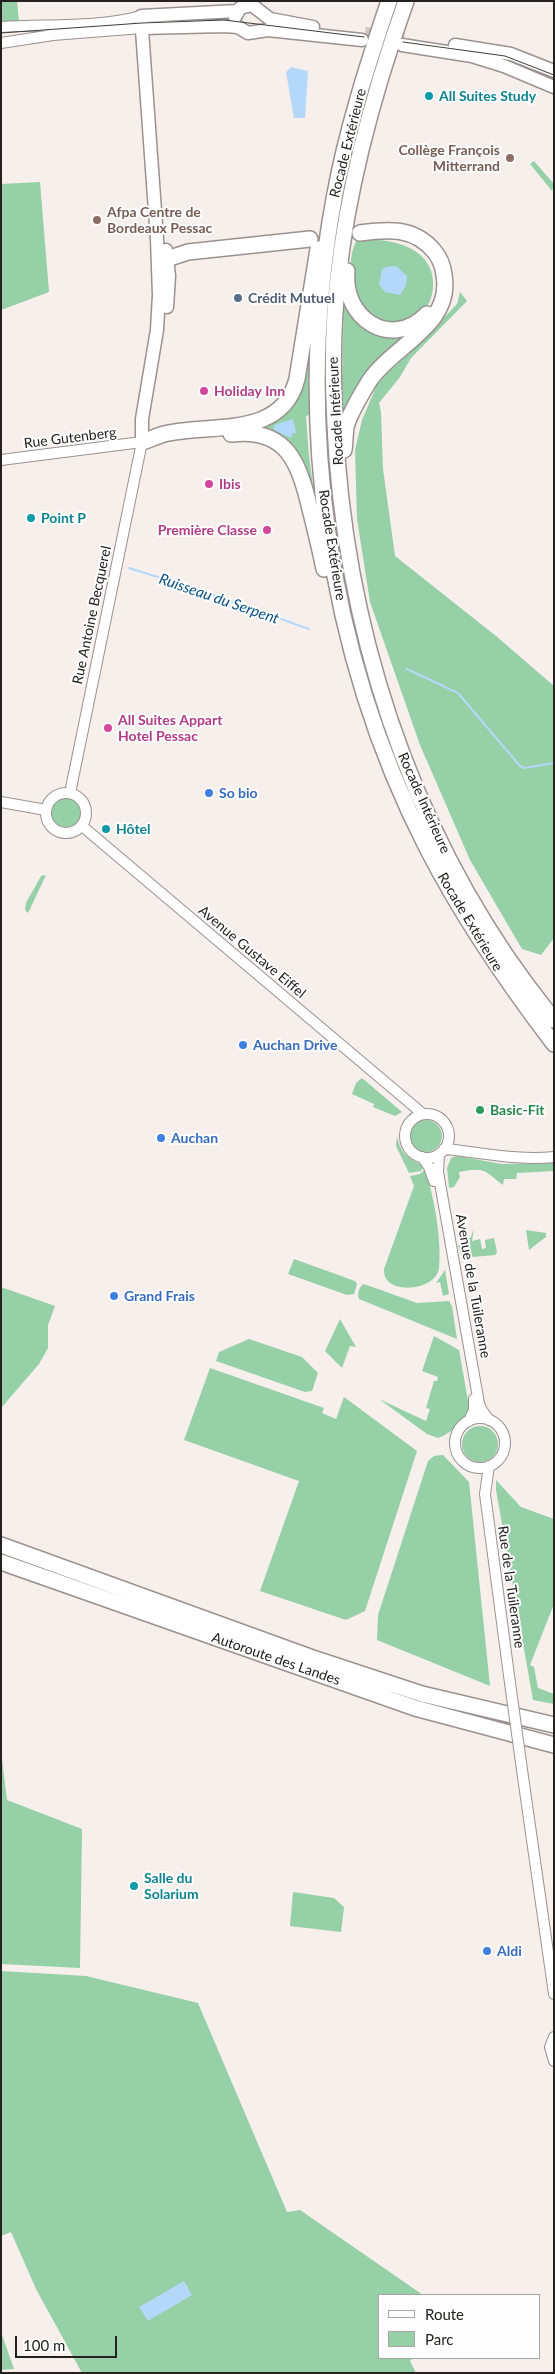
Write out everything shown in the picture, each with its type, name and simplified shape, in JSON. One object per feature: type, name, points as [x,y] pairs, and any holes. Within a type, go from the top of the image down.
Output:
[{"type":"highway","name":"Rocade Extérieure","points":[[389,1],[356,106],[334,197],[317,340],[318,413],[330,548],[352,650],[377,731],[427,848],[481,943],[554,1044]]},
{"type":"highway","name":"Rocade Intérieure","points":[[406,1],[385,60],[368,120],[346,220],[338,280],[332,361],[339,481],[350,564],[360,617],[373,669],[407,765],[442,845],[477,909],[518,971],[554,1020]]},
{"type":"highway","points":[[142,442],[164,434],[246,424],[277,412],[291,398],[297,379],[312,274],[326,204],[334,197]]},
{"type":"highway","points":[[339,481],[342,475],[346,426],[371,378],[430,323],[445,295],[443,268],[438,256],[428,244],[402,231],[388,229],[360,236],[395,237],[410,242],[425,252],[436,267],[439,282],[438,294],[431,310],[420,322],[406,328],[391,330],[376,327],[356,311],[348,296],[346,278],[350,238],[346,220]]},
{"type":"highway","points":[[163,260],[188,252],[283,240],[310,242]]},
{"type":"highway","points":[[142,442],[248,433],[262,436],[282,445],[296,463],[300,473],[332,603],[352,650]]},
{"type":"highway","name":"Autoroute des Landes","points":[[1,1545],[310,1657],[422,1694],[554,1725]]},
{"type":"highway","name":"Autoroute des Landes","points":[[1,1562],[415,1708],[554,1746]]},
{"type":"main road","points":[[142,22],[248,5],[257,7],[270,19],[364,37],[268,30],[244,32],[238,27],[235,20],[240,7]]},
{"type":"main road","points":[[256,31],[262,24],[257,7]]},
{"type":"main road","points":[[142,22],[238,27]]},
{"type":"main road","name":"Rue Antoine Becquerel","points":[[142,22],[149,127],[157,152],[163,260],[169,276],[164,331],[149,420],[142,442]]},
{"type":"main road","points":[[554,71],[522,58],[493,50],[403,42],[472,56],[504,66],[554,87]]},
{"type":"street","points":[[1,27],[37,27],[114,21],[142,22]]},
{"type":"street","points":[[1,43],[142,22]]},
{"type":"street","name":"Rue Gutenberg","points":[[1,460],[142,442]]},
{"type":"street","name":"Rue Antoine Becquerel","points":[[70,794],[142,442]]},
{"type":"street","points":[[70,794],[82,800],[87,813],[82,826],[73,832],[57,831],[48,822],[46,810],[48,804],[57,795],[70,794]]},
{"type":"street","points":[[1,802],[46,810]]},
{"type":"street","name":"Avenue Gustave Eiffel","points":[[82,826],[404,1100],[423,1114]]},
{"type":"street","points":[[404,1100],[410,1121],[405,1133],[405,1140],[411,1151],[422,1158],[441,1152],[465,1150],[494,1157],[554,1157]]},
{"type":"street","points":[[410,1121],[423,1114],[437,1117],[447,1128],[448,1135],[441,1152]]},
{"type":"street","points":[[448,1135],[465,1150]]},
{"type":"street","name":"Avenue de la Tuileranne","points":[[441,1152],[438,1172],[479,1403],[489,1420]]},
{"type":"street","name":"Avenue de la Tuileranne","points":[[422,1158],[432,1174],[465,1350],[474,1404],[473,1415],[469,1421]]},
{"type":"street","points":[[482,1418],[489,1420],[501,1429],[505,1444],[501,1458],[482,1468],[471,1466],[458,1455],[455,1442],[459,1430],[469,1421],[482,1418]]},
{"type":"street","name":"Rue de la Tuileranne","points":[[471,1466],[485,1494],[554,1994]]},
{"type":"street","name":"Rue de la Tuileranne","points":[[485,1494],[489,1466]]},
{"type":"street","points":[[554,2037],[550,2047],[554,2061]]},
{"type":"green space","points":[[1,1],[17,1],[19,22],[1,23]]},
{"type":"green space","points":[[534,161],[554,184],[552,191],[530,164]]},
{"type":"green space","points":[[40,182],[49,292],[1,310],[1,184]]},
{"type":"green space","points":[[376,240],[398,243],[416,252],[424,259],[433,277],[432,296],[425,310],[414,318],[394,325],[362,312],[353,285],[351,259],[356,241]]},
{"type":"green space","points":[[460,292],[467,301],[411,358],[400,377],[379,403],[383,469],[395,556],[496,636],[554,686],[554,938],[541,955],[522,949],[470,860],[420,745],[370,602],[357,519],[355,450],[362,420],[379,380],[414,349],[457,304]]},
{"type":"green space","points":[[344,299],[356,317],[414,328],[341,424]]},
{"type":"green space","points":[[309,344],[309,415],[306,416],[309,456],[319,531],[300,463],[242,429],[271,419]]},
{"type":"green space","points":[[66,798],[72,799],[80,807],[80,819],[72,827],[66,828],[60,827],[52,819],[51,813],[52,807],[60,799]]},
{"type":"green space","points":[[46,875],[28,913],[25,910],[26,903],[41,876]]},
{"type":"green space","points":[[362,1078],[402,1112],[395,1116],[373,1107],[374,1104],[352,1094],[356,1083]]},
{"type":"green space","points":[[426,1120],[438,1124],[442,1136],[438,1148],[426,1152],[414,1148],[410,1136],[414,1124]]},
{"type":"green space","points":[[397,1136],[403,1151],[423,1166],[421,1171],[409,1173],[396,1146]]},
{"type":"green space","points":[[457,1156],[502,1164],[554,1163],[554,1171],[517,1173],[516,1179],[504,1179],[503,1185],[484,1171],[459,1172],[460,1177],[454,1187],[449,1188],[447,1168],[451,1158]]},
{"type":"green space","points":[[425,1169],[436,1218],[440,1257],[439,1268],[436,1276],[429,1282],[410,1288],[400,1287],[391,1284],[386,1278],[384,1269],[414,1186],[410,1176],[420,1174]]},
{"type":"green space","points":[[474,1228],[472,1241],[480,1239],[482,1249],[486,1248],[485,1240],[494,1238],[497,1252],[495,1255],[462,1258],[458,1245],[471,1237]]},
{"type":"green space","points":[[526,1230],[546,1233],[546,1237],[529,1250]]},
{"type":"green space","points":[[294,1259],[355,1281],[357,1284],[354,1294],[347,1295],[288,1274]]},
{"type":"green space","points":[[445,1270],[449,1294],[443,1296],[440,1282],[436,1283]]},
{"type":"green space","points":[[364,1284],[417,1303],[449,1301],[452,1306],[457,1339],[359,1299],[359,1290]]},
{"type":"green space","points":[[1,1287],[55,1306],[48,1325],[48,1348],[39,1364],[1,1408]]},
{"type":"green space","points":[[340,1319],[356,1347],[350,1346],[342,1368],[325,1351]]},
{"type":"green space","points":[[434,1336],[459,1350],[469,1406],[462,1421],[448,1433],[438,1438],[427,1434],[379,1399],[426,1421],[430,1409],[426,1408],[434,1381],[437,1381],[438,1377],[422,1371]]},
{"type":"green space","points":[[249,1339],[302,1357],[318,1373],[312,1391],[305,1392],[216,1361],[219,1352]]},
{"type":"green space","points":[[210,1368],[324,1408],[322,1413],[336,1419],[344,1397],[417,1451],[365,1611],[346,1620],[260,1591],[299,1481],[184,1440]]},
{"type":"green space","points":[[480,1426],[487,1427],[493,1431],[497,1437],[497,1451],[493,1457],[487,1461],[480,1462],[473,1461],[467,1457],[463,1451],[462,1444],[463,1437],[467,1431],[473,1427]]},
{"type":"green space","points":[[443,1455],[469,1482],[490,1686],[377,1640],[378,1615],[428,1461],[434,1456]]},
{"type":"green space","points":[[496,1480],[521,1507],[554,1519],[554,1604],[530,1665],[534,1667],[538,1688],[554,1694],[554,1704],[533,1700],[496,1490]]},
{"type":"green space","points":[[1,1751],[7,1800],[82,1829],[80,1968],[1,1964]]},
{"type":"green space","points":[[293,1892],[334,1898],[344,1907],[341,1932],[290,1926]]},
{"type":"green space","points":[[1,1971],[86,1976],[198,2003],[287,2212],[300,2210],[422,2294],[378,2294],[378,2359],[412,2359],[410,2361],[416,2373],[82,2373],[36,2289],[11,2232],[1,2236]]},
{"type":"green space","points":[[1,2332],[14,2369],[1,2370]]},
{"type":"water","points":[[291,67],[308,71],[305,118],[294,118],[286,72]]},
{"type":"water","points":[[396,266],[407,276],[406,285],[400,295],[385,292],[379,285],[382,269]]},
{"type":"water","points":[[293,419],[296,433],[292,434],[291,438],[274,430],[274,425]]},
{"type":"water","points":[[184,2281],[192,2295],[148,2321],[139,2307]]},
{"type":"waterway","name":"Ruisseau du Serpent","points":[[129,568],[205,592],[309,629]]},
{"type":"waterway","name":"Ruisseau du Serpent","points":[[407,669],[458,693],[520,766],[524,768],[554,763]]},
{"type":"tunnel","points":[[365,33],[404,39]]},
{"type":"tram line","points":[[1,33],[142,23],[224,20],[364,37]]},
{"type":"tram line","points":[[403,42],[505,56],[554,75]]},
{"type":"place","name":"All Suites Study","points":[[429,96]]},
{"type":"place","name":"Collège François Mitterrand","points":[[510,158]]},
{"type":"place","name":"Afpa Centre de Bordeaux Pessac","points":[[97,220]]},
{"type":"place","name":"Crédit Mutuel","points":[[238,298]]},
{"type":"place","name":"Holiday Inn","points":[[204,391]]},
{"type":"place","name":"Ibis","points":[[209,484]]},
{"type":"place","name":"Point P","points":[[31,518]]},
{"type":"place","name":"Première Classe","points":[[267,530]]},
{"type":"place","name":"All Suites Appart Hotel Pessac","points":[[108,728]]},
{"type":"place","name":"So bio","points":[[209,793]]},
{"type":"place","name":"Hôtel","points":[[106,829]]},
{"type":"place","name":"Auchan Drive","points":[[243,1045]]},
{"type":"place","name":"Basic-Fit","points":[[480,1110]]},
{"type":"place","name":"Auchan","points":[[161,1138]]},
{"type":"place","name":"Grand Frais","points":[[114,1296]]},
{"type":"place","name":"Salle du Solarium","points":[[134,1886]]},
{"type":"place","name":"Aldi","points":[[487,1951]]}]
